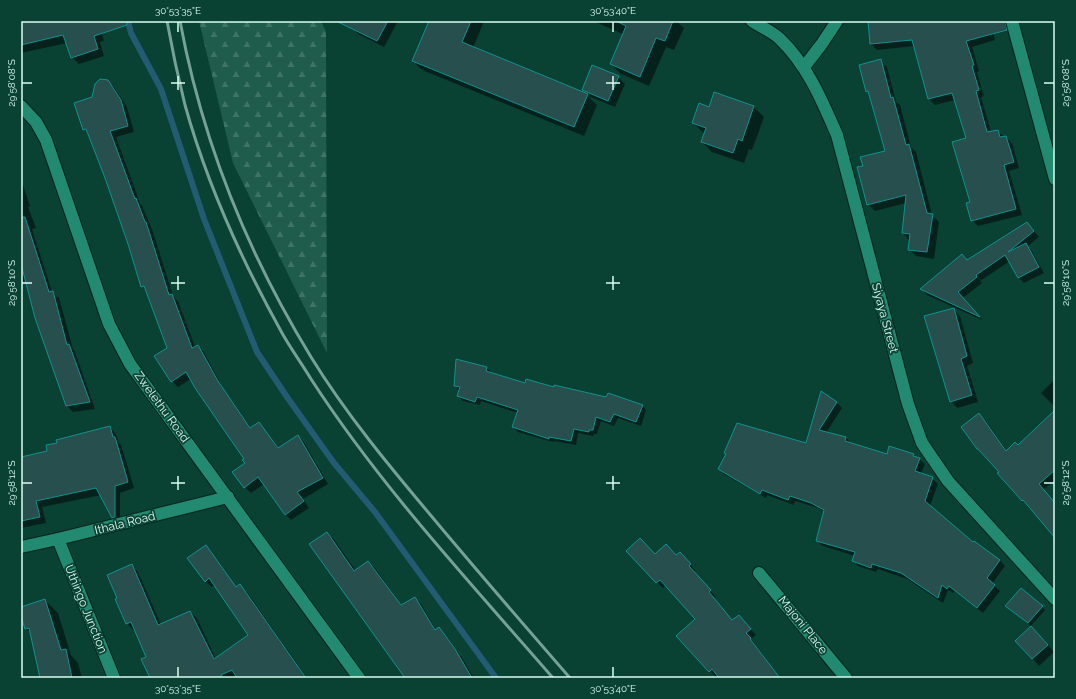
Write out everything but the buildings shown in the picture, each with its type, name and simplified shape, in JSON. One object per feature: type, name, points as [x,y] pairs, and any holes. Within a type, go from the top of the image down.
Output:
[{"type":"street","name":"Siyaya Street","points":[[752,21],[780,38],[804,66],[821,98],[837,135],[908,404],[922,443],[948,481],[1055,599]]},
{"type":"street","points":[[804,66],[821,45],[836,21]]},
{"type":"street","points":[[1012,21],[1055,179]]},
{"type":"street","name":"Zwelethu Road","points":[[21,106],[36,122],[46,140],[109,324],[130,364],[359,678]]},
{"type":"street","name":"Ithala Road","points":[[21,547],[228,497]]},
{"type":"street","name":"Uthingo Junction","points":[[58,539],[114,678]]},
{"type":"street","name":"Majoni Place","points":[[759,573],[846,678]]},
{"type":"green space","points":[[199,21],[321,21],[326,32],[327,353],[233,163]]},
{"type":"waterway","points":[[128,21],[131,33],[161,89],[204,219],[257,352],[334,463],[375,512],[496,678]]},
{"type":"railway","points":[[167,21],[185,105],[204,164],[227,222],[253,278],[285,339],[338,419],[396,495],[427,533],[553,678]]},
{"type":"railway","points":[[180,21],[189,65],[201,109],[230,195],[267,278],[311,357],[354,420],[385,460],[570,678]]}]
